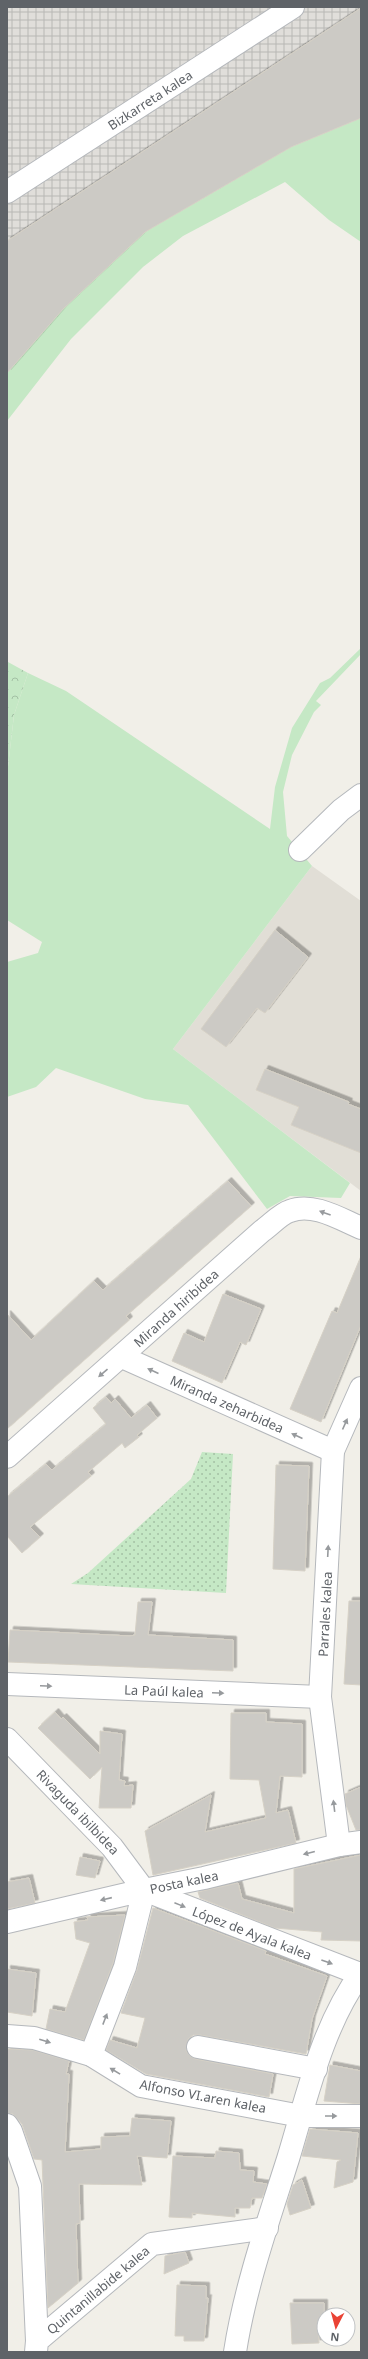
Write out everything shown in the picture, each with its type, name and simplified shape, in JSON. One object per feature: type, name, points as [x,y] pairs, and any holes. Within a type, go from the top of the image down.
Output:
[{"type":"street","name":"Bizkarreta kalea","points":[[7,192],[293,7]]},
{"type":"street","points":[[300,850],[341,810],[361,795]]},
{"type":"street","name":"Miranda hiribidea","points":[[7,1457],[122,1357],[262,1231],[288,1211],[302,1208],[319,1211],[361,1228]]},
{"type":"street","name":"Miranda zeharbidea","points":[[122,1357],[333,1452]]},
{"type":"street","name":"Parrales kalea","points":[[339,1845],[320,1697],[333,1452],[361,1388]]},
{"type":"street","name":"La Paúl kalea","points":[[7,1684],[320,1697]]},
{"type":"street","name":"Rivaguda ibilbidea","points":[[7,1739],[112,1847],[144,1890]]},
{"type":"street","name":"Posta kalea","points":[[7,1922],[144,1890],[204,1878],[339,1845],[361,1842]]},
{"type":"street","points":[[91,2055],[125,1967],[144,1890]]},
{"type":"street","name":"López de Ayala kalea","points":[[144,1890],[360,1974]]},
{"type":"street","points":[[235,2352],[239,2325],[316,2069],[338,2010],[360,1974]]},
{"type":"street","name":"Alfonso VI.aren kalea","points":[[7,2036],[34,2038],[91,2055],[141,2086],[301,2116],[361,2116]]},
{"type":"street","points":[[198,2047],[316,2069]]},
{"type":"street","points":[[7,2125],[11,2130],[30,2186],[37,2347]]},
{"type":"street","name":"Quintanillabide kalea","points":[[37,2347],[152,2244],[267,2228]]},
{"type":"shaded area","points":[[7,7],[361,7],[361,118],[63,309],[7,373]]},
{"type":"shaded area","points":[[312,866],[361,901],[361,1191],[173,1049]]},
{"type":"green space","points":[[361,118],[361,242],[329,220],[285,182],[183,236],[143,267],[71,339],[7,421],[7,373],[63,309],[145,232],[291,147]]},
{"type":"green space","points":[[361,648],[361,654],[316,701],[321,705],[314,712],[292,755],[283,792],[287,836],[312,866],[173,1049],[350,1183],[341,1198],[290,1196],[267,1209],[188,1105],[145,1099],[56,1068],[36,1087],[7,1097],[7,962],[38,953],[42,942],[7,920],[7,775],[14,715],[28,673],[66,691],[270,829],[275,787],[292,728],[320,683],[330,678]]},
{"type":"green space","points":[[8,662],[28,673],[14,715],[7,775]]},
{"type":"green space","points":[[202,1452],[233,1454],[226,1593],[71,1584],[88,1573],[191,1479]]},
{"type":"building","points":[[361,8],[361,118],[291,147],[145,232],[63,309],[7,373],[7,241]]},
{"type":"building","points":[[275,930],[308,957],[265,1013],[257,1008],[226,1047],[201,1029]]},
{"type":"building","points":[[265,1069],[349,1102],[348,1104],[361,1109],[361,1153],[291,1125],[299,1107],[256,1090]]},
{"type":"building","points":[[228,1181],[251,1206],[126,1316],[129,1320],[7,1429],[7,1314],[31,1340],[94,1281],[103,1290]]},
{"type":"building","points":[[361,1256],[361,1325],[321,1422],[290,1409],[332,1311],[337,1313]]},
{"type":"building","points":[[223,1294],[261,1309],[246,1345],[240,1342],[222,1383],[172,1361],[184,1333],[204,1342]]},
{"type":"building","points":[[106,1397],[111,1403],[115,1399],[131,1418],[147,1405],[157,1418],[137,1435],[139,1437],[125,1448],[122,1443],[88,1472],[91,1476],[30,1527],[40,1537],[22,1553],[7,1536],[7,1497],[46,1464],[52,1470],[106,1424],[93,1408]]},
{"type":"building","points":[[276,1465],[309,1466],[305,1571],[273,1569]]},
{"type":"building","points":[[349,1601],[361,1601],[361,1685],[344,1684]]},
{"type":"building","points":[[138,1602],[152,1602],[148,1635],[233,1640],[233,1671],[8,1662],[10,1630],[135,1635]]},
{"type":"building","points":[[55,1712],[61,1719],[63,1717],[100,1754],[100,1731],[122,1734],[119,1780],[125,1781],[124,1786],[133,1785],[131,1808],[99,1808],[102,1767],[90,1779],[38,1728]]},
{"type":"building","points":[[231,1713],[266,1713],[266,1722],[302,1724],[302,1777],[280,1776],[276,1813],[288,1810],[296,1843],[153,1875],[145,1831],[211,1795],[205,1832],[266,1818],[259,1780],[230,1779]]},
{"type":"building","points":[[361,1787],[361,1830],[356,1830],[346,1805],[345,1794]]},
{"type":"building","points":[[361,1855],[361,1941],[321,1940],[322,1932],[275,1928],[200,1898],[198,1892],[238,1883],[242,1899],[294,1913],[294,1869]]},
{"type":"building","points":[[80,1857],[100,1861],[95,1878],[76,1875]]},
{"type":"building","points":[[29,1878],[35,1903],[7,1909],[7,1882]]},
{"type":"building","points":[[153,1908],[266,1951],[265,1954],[327,1976],[312,2019],[306,2054],[200,2035],[193,2035],[188,2039],[186,2051],[195,2059],[273,2074],[269,2097],[146,2074],[106,2050],[110,2040],[137,2048],[145,2018],[121,2013],[137,1970]]},
{"type":"building","points":[[125,1915],[113,1963],[84,2040],[46,2029],[50,2009],[65,2012],[90,1943],[76,1939],[74,1922],[88,1920],[87,1917]]},
{"type":"building","points":[[7,1969],[36,1973],[32,2016],[7,2012]]},
{"type":"building","points":[[7,2049],[32,2050],[69,2061],[66,2074],[69,2074],[65,2152],[101,2149],[101,2137],[130,2136],[132,2118],[171,2121],[167,2158],[137,2156],[142,2185],[79,2184],[80,2223],[76,2224],[78,2283],[48,2308],[42,2160],[34,2159],[22,2124],[13,2114],[7,2113]]},
{"type":"building","points":[[330,2065],[361,2071],[361,2104],[324,2101]]},
{"type":"building","points":[[310,2129],[358,2133],[353,2182],[334,2188],[337,2162],[341,2160],[302,2156]]},
{"type":"building","points":[[216,2151],[239,2153],[240,2170],[254,2171],[253,2182],[267,2184],[262,2198],[252,2198],[250,2208],[235,2208],[235,2217],[192,2213],[192,2218],[169,2217],[173,2156],[215,2158]]},
{"type":"building","points":[[302,2180],[311,2208],[290,2215],[287,2204],[293,2185]]},
{"type":"building","points":[[185,2252],[189,2263],[164,2274],[165,2256]]},
{"type":"building","points":[[177,2285],[206,2286],[206,2299],[208,2298],[204,2341],[184,2341],[184,2336],[175,2336]]},
{"type":"building","points":[[290,2303],[324,2303],[324,2307],[316,2307],[316,2343],[292,2344]]}]
